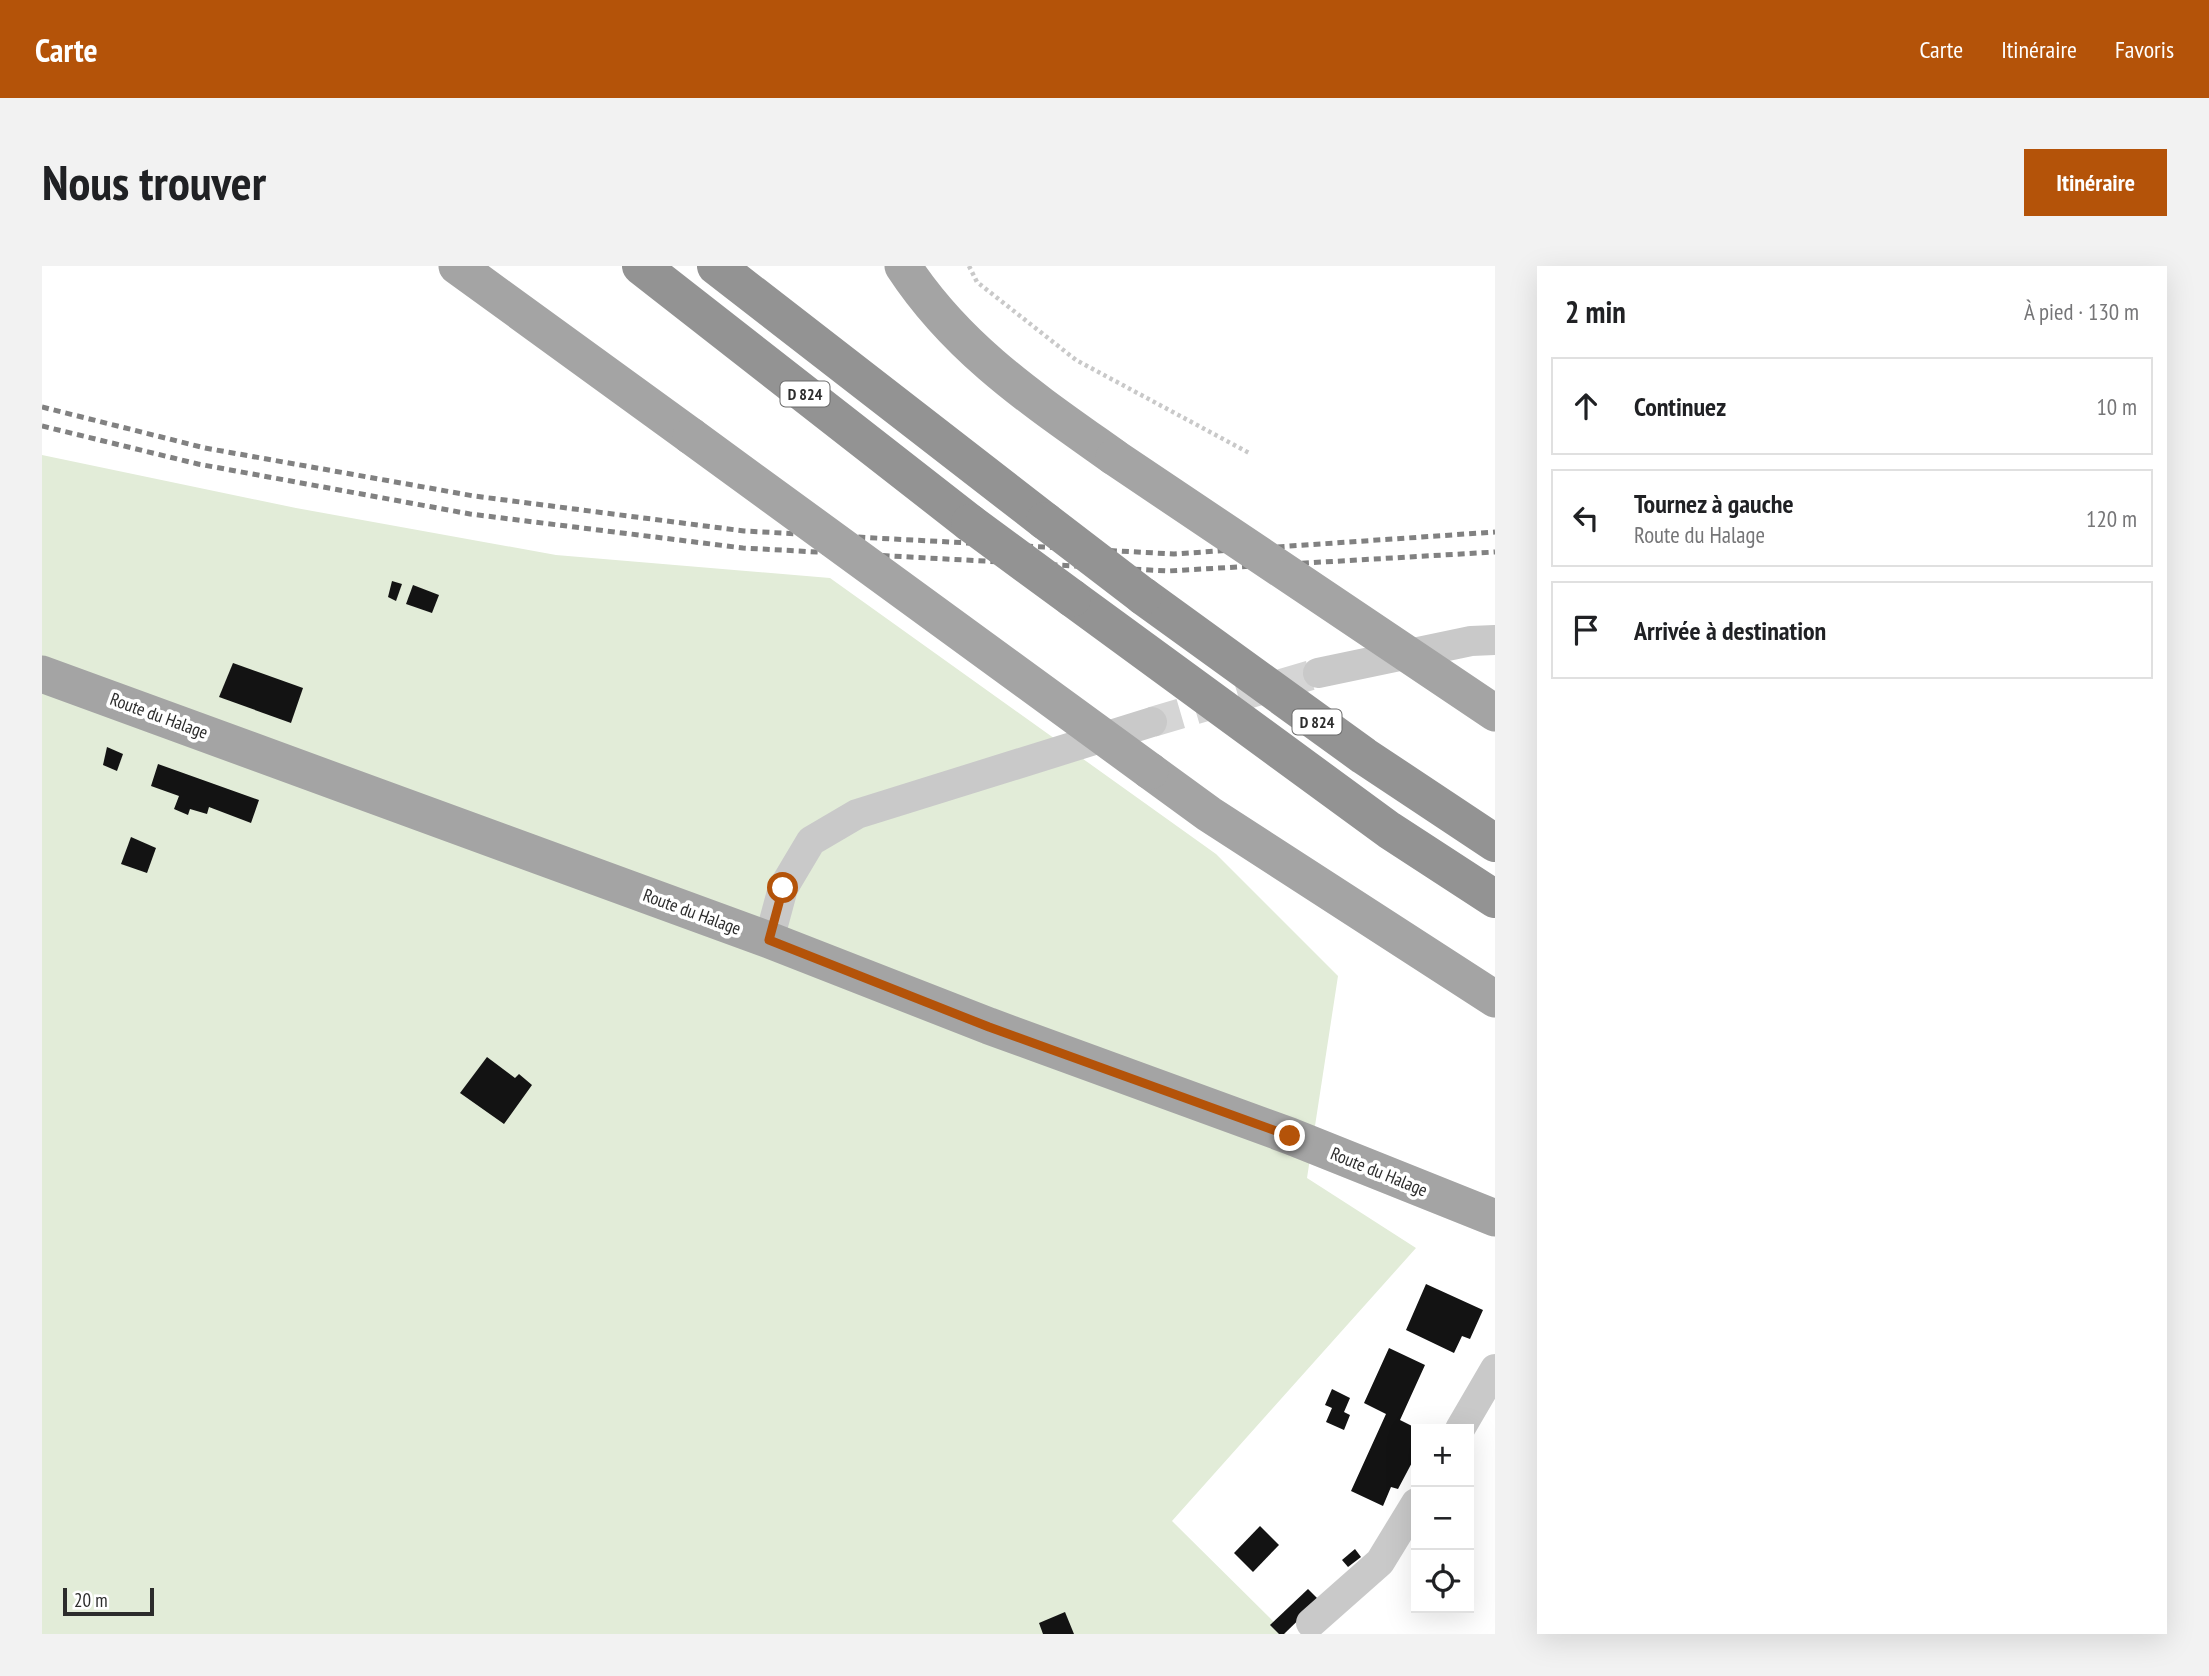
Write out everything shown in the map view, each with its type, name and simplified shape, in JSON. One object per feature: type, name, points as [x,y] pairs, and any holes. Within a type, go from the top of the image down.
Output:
[{"type":"highway","name":"D 824","points":[[641,266],[970,523],[1160,664],[1388,830],[1495,899]]},
{"type":"highway","name":"D 824","points":[[716,266],[1143,596],[1353,748],[1495,843]]},
{"type":"highway","points":[[1160,664],[1362,827],[1495,924]]},
{"type":"highway","points":[[1440,806],[1495,835]]},
{"type":"main road","points":[[457,266],[1209,814],[1495,999]]},
{"type":"main road","points":[[903,266],[935,312],[964,342],[1025,393],[1114,457],[1495,713]]},
{"type":"main road","name":"Route du Halage","points":[[42,674],[769,940],[989,1027],[1290,1136],[1495,1219]]},
{"type":"street","points":[[1318,673],[1471,640],[1495,640]]},
{"type":"street","points":[[769,940],[783,888],[811,841],[857,814],[1152,722]]},
{"type":"street","points":[[1463,1424],[1495,1369]]},
{"type":"street","points":[[1311,1623],[1380,1562],[1411,1511]]},
{"type":"path","points":[[969,266],[977,282],[1076,360],[1251,454]]},
{"type":"green space","points":[[42,455],[296,508],[556,555],[830,578],[1216,854],[1338,976],[1307,1178],[1416,1248],[1172,1521],[1286,1634],[42,1634]]},
{"type":"building","points":[[392,581],[402,584],[396,601],[388,597]]},
{"type":"building","points":[[413,585],[439,595],[432,613],[406,604]]},
{"type":"building","points":[[233,663],[303,688],[291,723],[219,697]]},
{"type":"building","points":[[107,747],[123,754],[117,771],[103,765]]},
{"type":"building","points":[[158,764],[259,800],[251,823],[209,807],[207,814],[190,809],[188,815],[174,809],[179,796],[151,786]]},
{"type":"building","points":[[131,837],[156,848],[147,873],[121,864]]},
{"type":"building","points":[[487,1057],[515,1078],[519,1074],[532,1085],[504,1124],[460,1093]]},
{"type":"building","points":[[1426,1284],[1483,1310],[1470,1339],[1462,1336],[1454,1353],[1406,1330]]},
{"type":"building","points":[[1389,1348],[1425,1365],[1400,1420],[1411,1426],[1411,1464],[1398,1489],[1391,1487],[1383,1506],[1351,1491],[1386,1414],[1364,1403]]},
{"type":"building","points":[[1332,1389],[1350,1398],[1344,1412],[1350,1415],[1344,1430],[1326,1422],[1332,1408],[1325,1405]]},
{"type":"building","points":[[1260,1526],[1279,1545],[1253,1572],[1234,1553]]},
{"type":"building","points":[[1355,1549],[1361,1557],[1348,1567],[1342,1560]]},
{"type":"building","points":[[1308,1589],[1319,1600],[1284,1634],[1279,1634],[1270,1625]]},
{"type":"building","points":[[1065,1612],[1074,1634],[1043,1634],[1039,1623]]},
{"type":"tunnel","points":[[1152,722],[1318,673]]},
{"type":"railway","points":[[42,407],[205,448],[474,496],[744,531],[1174,554],[1495,532]]},
{"type":"railway","points":[[42,426],[198,464],[470,514],[743,548],[1168,571],[1495,552]]},
{"type":"route","points":[[783,888],[769,940],[989,1027],[1290,1136]]}]
